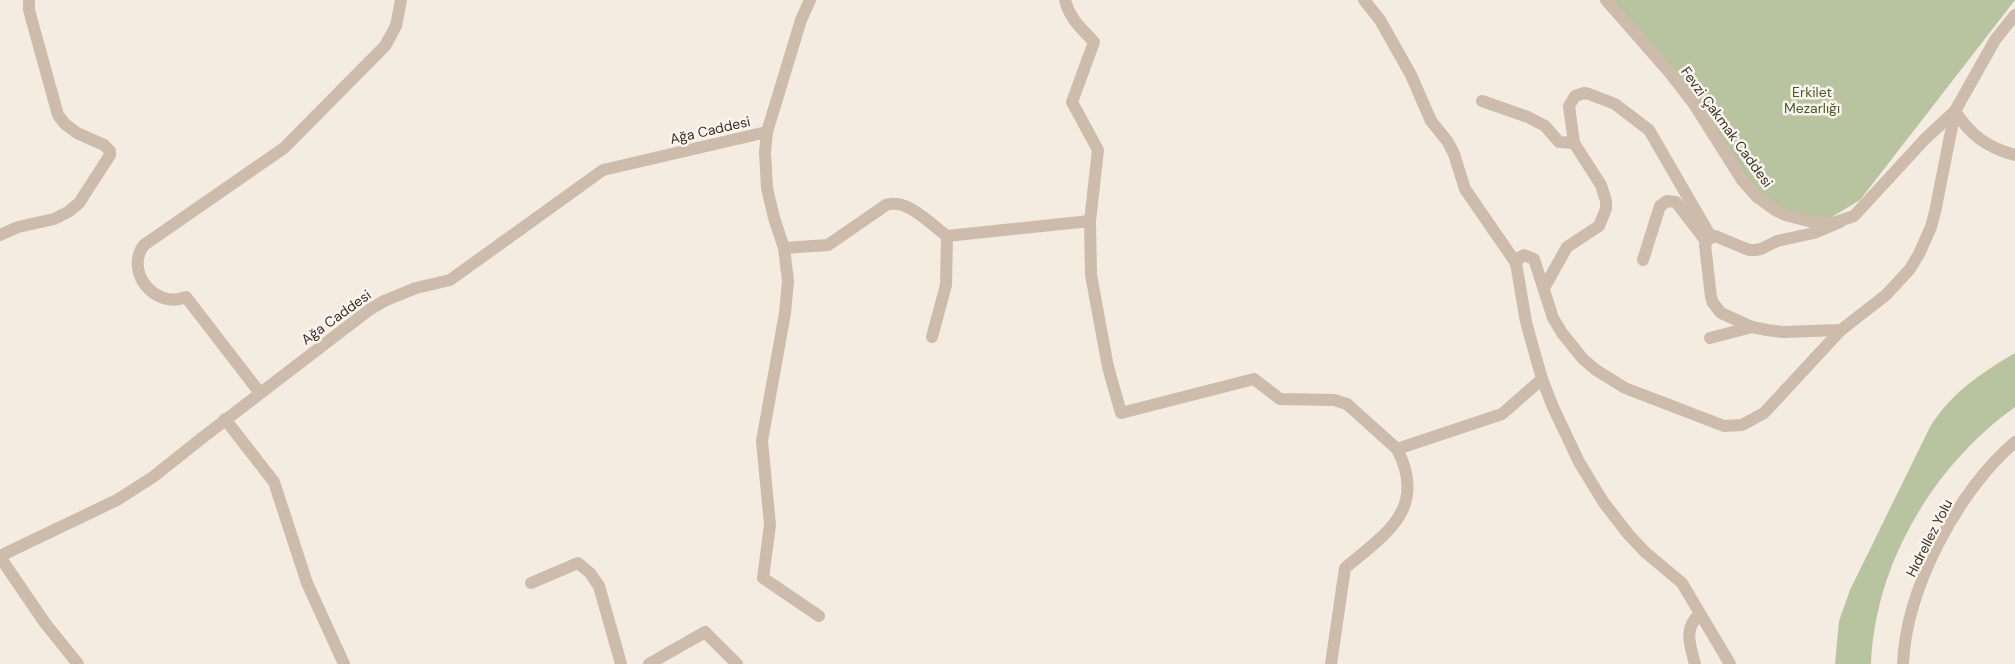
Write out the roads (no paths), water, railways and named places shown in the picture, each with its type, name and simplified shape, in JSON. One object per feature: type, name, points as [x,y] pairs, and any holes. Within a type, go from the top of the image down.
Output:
[{"type":"street","points":[[0,235],[18,227],[54,218],[68,212],[79,203],[110,155],[108,147],[78,133],[58,115],[29,10],[29,0]]},
{"type":"street","points":[[260,393],[186,297],[179,300],[164,300],[151,292],[138,270],[137,257],[144,245],[284,148],[385,46],[396,26],[401,0]]},
{"type":"street","points":[[810,0],[801,20],[767,132],[765,152],[767,188],[784,248],[788,297],[762,441],[770,525],[763,578],[819,616]]},
{"type":"street","points":[[1065,0],[1070,15],[1094,42],[1072,102],[1098,150],[1090,221],[1091,275],[1108,368],[1121,413],[1254,379],[1280,399],[1334,400],[1347,404],[1397,449],[1404,463],[1408,490],[1403,510],[1385,536],[1346,568],[1331,664]]},
{"type":"street","points":[[1364,0],[1380,20],[1411,75],[1431,120],[1448,142],[1454,154],[1465,189],[1516,263],[1526,322],[1542,379],[1579,462],[1604,504],[1629,535],[1645,552],[1682,583],[1730,664]]},
{"type":"street","name":"Fevzi Çakmak Caddesi","points":[[1606,0],[1642,40],[1688,97],[1716,137],[1742,180],[1757,197],[1775,210],[1786,215],[1824,224],[1840,222]]},
{"type":"street","points":[[1643,260],[1660,206],[1667,201],[1676,202],[1708,239],[1755,250],[1777,241],[1814,232],[1854,216],[1925,139],[1955,111],[1995,40],[2015,15]]},
{"type":"street","points":[[1544,288],[1567,247],[1599,226],[1606,209],[1606,201],[1601,185],[1574,143],[1569,106],[1575,96],[1584,93],[1615,104],[1649,130],[1708,239],[1710,297],[1721,312],[1752,327],[1783,332],[1841,330]]},
{"type":"street","points":[[1482,100],[1528,117],[1545,126],[1559,142],[1574,143]]},
{"type":"street","points":[[1516,263],[1520,257],[1524,256],[1534,259],[1554,318],[1562,333],[1578,353],[1596,370],[1625,388],[1724,426],[1742,425],[1764,413],[1841,330],[1886,295],[1910,269],[1928,234],[1935,212],[1955,111]]},
{"type":"street","points":[[1955,111],[1968,129],[1983,142],[2000,151],[2015,155]]},
{"type":"street","name":"Ağa Caddesi","points":[[0,556],[135,489],[170,465],[226,419],[369,310],[408,291],[450,280],[603,170],[767,132]]},
{"type":"street","points":[[784,248],[828,245],[891,203],[903,204],[947,236],[1090,221]]},
{"type":"street","points":[[932,336],[946,285],[947,236]]},
{"type":"street","points":[[1710,338],[1752,327]]},
{"type":"street","points":[[1397,449],[1502,414],[1542,379]]},
{"type":"street","points":[[226,419],[274,482],[308,583],[344,664]]},
{"type":"street","name":"Hıdrellez Yolu","points":[[1903,664],[1905,640],[1914,603],[1938,546],[1972,489],[1994,462],[2015,442]]},
{"type":"street","points":[[0,556],[45,623],[76,663]]},
{"type":"street","points":[[532,583],[578,563],[584,568],[599,586],[621,664]]},
{"type":"street","points":[[1694,664],[1689,634],[1692,623],[1700,614]]},
{"type":"street","points":[[649,664],[705,632],[737,664]]},
{"type":"park label","name":"Erkilet Mezarlığı","points":[[1812,100]]}]
